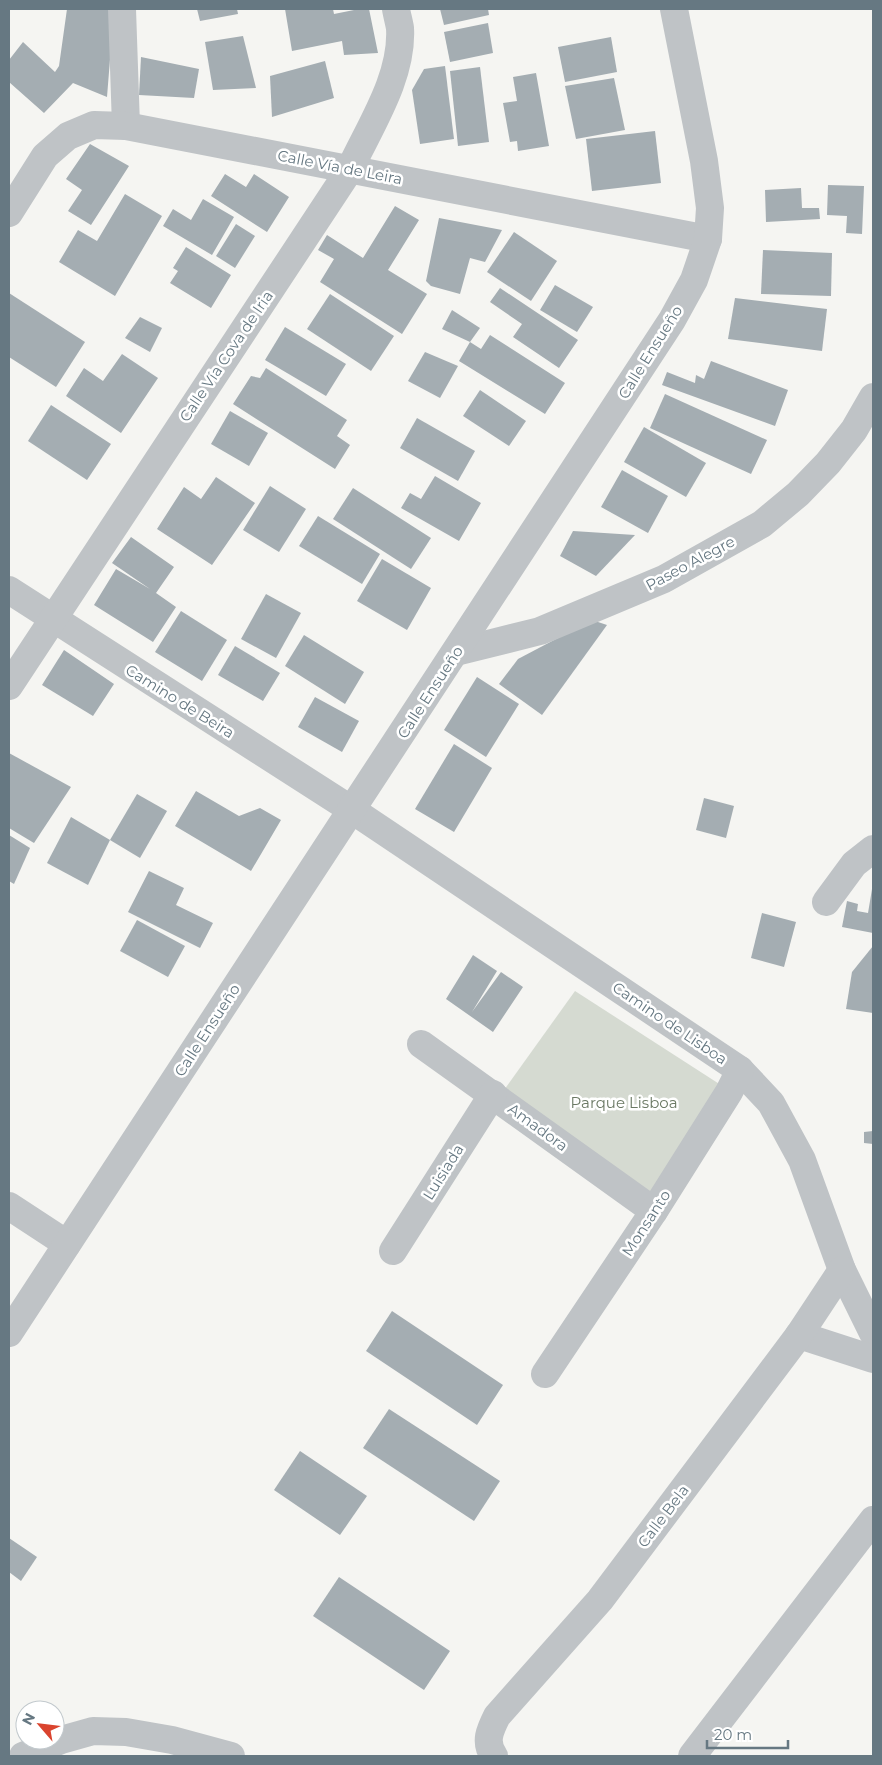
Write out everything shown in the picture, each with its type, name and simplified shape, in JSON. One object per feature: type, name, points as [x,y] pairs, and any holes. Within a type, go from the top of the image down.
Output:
[{"type":"street","points":[[122,9],[126,126]]},
{"type":"street","name":"Calle Vía Cova de Iria","points":[[9,686],[350,168],[392,82],[398,54],[400,28],[396,9]]},
{"type":"street","name":"Calle Ensueño","points":[[9,1333],[672,320],[694,280],[708,239],[710,208],[704,161],[674,9]]},
{"type":"street","name":"Calle Vía de Leira","points":[[9,213],[46,156],[68,136],[94,126],[126,126],[708,239]]},
{"type":"street","name":"Paseo Alegre","points":[[456,652],[540,632],[664,579],[762,524],[798,494],[828,463],[854,430],[873,397]]},
{"type":"street","name":"Camino de Beira","points":[[9,590],[352,810]]},
{"type":"street","name":"Camino de Lisboa","points":[[352,810],[740,1070],[771,1103],[802,1160],[842,1270],[873,1333]]},
{"type":"street","points":[[826,902],[854,864],[873,849]]},
{"type":"street","name":"Amadora","points":[[421,1044],[654,1211]]},
{"type":"street","name":"Monsanto","points":[[545,1374],[654,1211],[729,1092],[740,1070]]},
{"type":"street","name":"Luisiada","points":[[393,1250],[493,1094]]},
{"type":"street","points":[[9,1206],[66,1244]]},
{"type":"street","name":"Calle Bela","points":[[494,1756],[489,1749],[488,1733],[496,1716],[600,1600],[799,1335],[842,1270]]},
{"type":"street","points":[[799,1335],[873,1359]]},
{"type":"street","points":[[692,1756],[873,1520]]},
{"type":"street","points":[[23,1756],[61,1740],[93,1731],[126,1732],[172,1740],[232,1756]]},
{"type":"green space","name":"Parque Lisboa","points":[[575,991],[724,1087],[652,1202],[499,1097]]},
{"type":"building","points":[[67,9],[114,9],[107,97],[73,83],[44,113],[9,82],[9,60],[23,42],[55,72],[59,66]]},
{"type":"building","points":[[197,9],[237,9],[238,14],[200,21]]},
{"type":"building","points":[[285,9],[333,9],[334,14],[369,9],[378,53],[344,55],[342,41],[292,51]]},
{"type":"building","points":[[440,9],[488,9],[489,15],[444,25]]},
{"type":"building","points":[[488,23],[493,53],[450,62],[444,32]]},
{"type":"building","points":[[243,36],[256,88],[213,90],[205,42]]},
{"type":"building","points":[[611,37],[617,72],[565,82],[558,47]]},
{"type":"building","points":[[141,57],[199,69],[194,98],[139,95]]},
{"type":"building","points":[[325,61],[334,98],[272,117],[270,76]]},
{"type":"building","points":[[445,66],[454,139],[420,144],[412,90],[424,69]]},
{"type":"building","points":[[480,67],[489,142],[458,146],[450,71]]},
{"type":"building","points":[[536,73],[549,146],[518,151],[517,141],[510,142],[503,103],[517,101],[513,77]]},
{"type":"building","points":[[614,78],[625,130],[576,139],[565,86]]},
{"type":"building","points":[[655,131],[661,183],[592,191],[586,139]]},
{"type":"building","points":[[90,144],[129,166],[91,225],[68,211],[82,190],[66,179]]},
{"type":"building","points":[[225,174],[246,187],[254,174],[289,197],[267,232],[211,196]]},
{"type":"building","points":[[828,185],[864,186],[862,234],[846,233],[847,216],[827,215]]},
{"type":"building","points":[[801,188],[802,208],[819,208],[820,219],[766,222],[765,190]]},
{"type":"building","points":[[125,194],[162,216],[115,296],[59,262],[78,230],[97,241]]},
{"type":"building","points":[[203,199],[234,217],[212,255],[163,226],[173,209],[191,220]]},
{"type":"building","points":[[395,206],[419,220],[388,270],[427,294],[402,334],[320,282],[334,259],[318,250],[327,235],[363,258]]},
{"type":"building","points":[[439,218],[502,230],[485,262],[470,258],[460,294],[431,286],[426,281]]},
{"type":"building","points":[[236,224],[255,236],[235,268],[216,256]]},
{"type":"building","points":[[514,232],[557,261],[531,301],[487,272]]},
{"type":"building","points":[[186,247],[231,275],[211,308],[170,283],[178,271],[173,268]]},
{"type":"building","points":[[763,250],[832,253],[831,296],[761,294]]},
{"type":"building","points":[[555,285],[593,307],[577,332],[540,310]]},
{"type":"building","points":[[500,288],[578,340],[559,368],[513,337],[522,324],[490,302]]},
{"type":"building","points":[[9,293],[85,342],[56,387],[9,357]]},
{"type":"building","points":[[330,294],[394,336],[371,371],[307,329]]},
{"type":"building","points":[[735,298],[827,309],[822,351],[728,339]]},
{"type":"building","points":[[452,310],[480,328],[470,342],[442,329]]},
{"type":"building","points":[[140,317],[162,328],[150,352],[125,338]]},
{"type":"building","points":[[285,327],[346,364],[326,396],[265,360]]},
{"type":"building","points":[[490,335],[565,383],[545,414],[459,361],[470,342],[481,349]]},
{"type":"building","points":[[425,352],[458,366],[440,398],[408,381]]},
{"type":"building","points":[[122,354],[158,378],[121,433],[66,396],[84,368],[103,381]]},
{"type":"building","points":[[711,361],[788,390],[775,426],[662,385],[667,372],[695,383],[696,375],[704,379]]},
{"type":"building","points":[[266,368],[347,420],[337,436],[350,445],[335,469],[233,404],[251,376],[260,378]]},
{"type":"building","points":[[480,390],[526,421],[509,446],[463,416]]},
{"type":"building","points":[[665,394],[767,440],[751,474],[650,428]]},
{"type":"building","points":[[51,405],[111,444],[87,480],[28,441]]},
{"type":"building","points":[[230,411],[268,433],[249,466],[211,444]]},
{"type":"building","points":[[417,418],[475,451],[458,481],[400,448]]},
{"type":"building","points":[[644,427],[706,463],[686,497],[624,462]]},
{"type":"building","points":[[622,470],[668,496],[648,533],[601,507]]},
{"type":"building","points":[[435,476],[481,503],[459,541],[401,508],[410,493],[421,499]]},
{"type":"building","points":[[216,477],[255,503],[212,565],[157,529],[184,487],[201,499]]},
{"type":"building","points":[[270,486],[306,509],[279,552],[243,530]]},
{"type":"building","points":[[353,488],[431,538],[411,569],[333,519]]},
{"type":"building","points":[[318,516],[380,554],[362,584],[299,546]]},
{"type":"building","points":[[573,531],[635,535],[596,576],[560,556]]},
{"type":"building","points":[[131,537],[174,567],[156,593],[176,607],[153,642],[94,605],[116,569],[150,589],[112,563]]},
{"type":"building","points":[[382,559],[431,588],[407,630],[357,601]]},
{"type":"building","points":[[266,594],[301,613],[276,658],[241,639]]},
{"type":"building","points":[[181,611],[227,640],[202,681],[155,652]]},
{"type":"building","points":[[592,620],[607,625],[542,715],[499,684],[518,659]]},
{"type":"building","points":[[304,635],[364,672],[345,704],[285,666]]},
{"type":"building","points":[[235,646],[280,673],[263,701],[218,675]]},
{"type":"building","points":[[64,650],[114,684],[93,716],[42,685]]},
{"type":"building","points":[[477,677],[519,704],[486,757],[444,730]]},
{"type":"building","points":[[315,697],[359,721],[342,752],[298,727]]},
{"type":"building","points":[[454,744],[492,768],[454,832],[415,809]]},
{"type":"building","points":[[9,753],[71,787],[34,843],[9,828]]},
{"type":"building","points":[[196,791],[239,816],[260,808],[281,820],[251,871],[175,826]]},
{"type":"building","points":[[137,794],[167,811],[140,858],[110,840]]},
{"type":"building","points":[[704,798],[734,806],[726,838],[696,830]]},
{"type":"building","points":[[71,817],[110,840],[88,885],[47,863]]},
{"type":"building","points":[[9,835],[30,848],[14,884],[9,881]]},
{"type":"building","points":[[149,871],[184,888],[176,905],[213,923],[200,948],[128,912]]},
{"type":"building","points":[[872,889],[873,933],[842,927],[847,901],[858,904],[857,911],[868,913]]},
{"type":"building","points":[[762,913],[796,922],[784,967],[751,958]]},
{"type":"building","points":[[137,920],[185,946],[168,977],[120,951]]},
{"type":"building","points":[[873,946],[873,1013],[846,1009],[852,972]]},
{"type":"building","points":[[473,955],[497,971],[472,1012],[501,972],[523,987],[493,1032],[446,999]]},
{"type":"building","points":[[873,1131],[873,1144],[864,1143],[864,1132]]},
{"type":"building","points":[[392,1311],[503,1385],[477,1425],[366,1351]]},
{"type":"building","points":[[389,1409],[500,1481],[474,1521],[363,1448]]},
{"type":"building","points":[[300,1451],[367,1496],[340,1535],[274,1490]]},
{"type":"building","points":[[9,1538],[37,1557],[21,1581],[9,1572]]},
{"type":"building","points":[[339,1577],[450,1651],[424,1690],[313,1616]]}]
